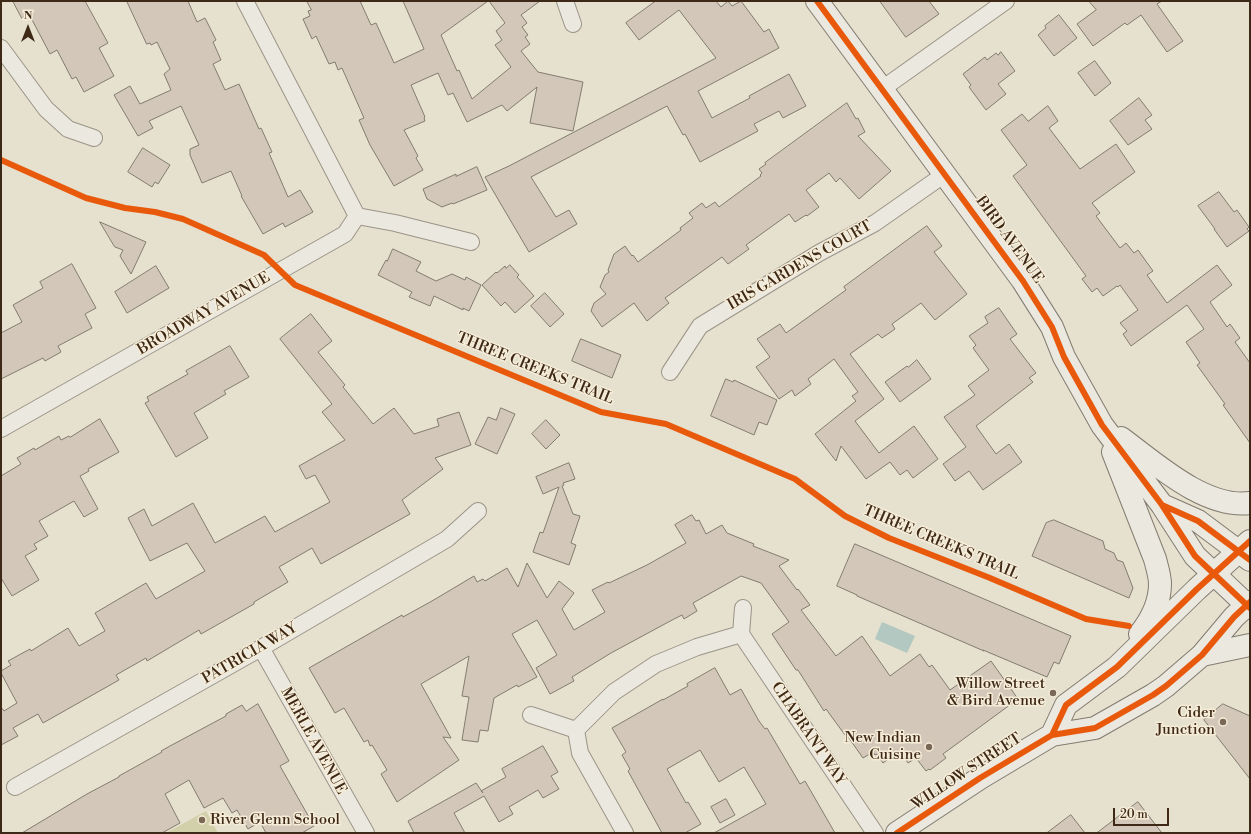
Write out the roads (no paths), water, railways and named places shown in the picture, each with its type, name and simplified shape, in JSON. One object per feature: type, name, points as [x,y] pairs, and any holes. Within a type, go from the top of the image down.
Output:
[{"type":"main road","name":"BIRD AVENUE","points":[[817,1],[1023,281],[1052,327],[1064,357],[1102,425],[1162,505],[1195,556],[1249,605]]},
{"type":"main road","points":[[1102,425],[1176,478],[1200,493],[1237,503],[1250,503]]},
{"type":"main road","points":[[1102,425],[1155,559],[1160,584],[1158,599],[1154,611],[1142,632],[1117,667]]},
{"type":"main road","name":"BIRD AVENUE","points":[[1162,505],[1198,521],[1246,551]]},
{"type":"main road","points":[[1052,735],[1066,705],[1117,667],[1214,574],[1246,551]]},
{"type":"main road","name":"WILLOW STREET","points":[[897,833],[980,778],[1052,735],[1094,728],[1153,695],[1166,686],[1202,655],[1234,617],[1249,605]]},
{"type":"main road","points":[[1202,655],[1250,645]]},
{"type":"street","points":[[245,1],[357,216],[395,223],[471,242]]},
{"type":"street","points":[[565,1],[573,24]]},
{"type":"street","points":[[882,89],[1006,1]]},
{"type":"street","points":[[1,48],[46,108],[68,129],[94,138]]},
{"type":"street","name":"IRIS GARDENS COURT","points":[[670,372],[700,326],[819,253],[875,223],[945,174]]},
{"type":"street","name":"BROADWAY AVENUE","points":[[1,429],[344,234],[357,216]]},
{"type":"street","name":"PATRICIA WAY","points":[[15,787],[447,540],[478,511]]},
{"type":"street","points":[[576,730],[614,692],[656,664],[697,647],[741,634],[743,608]]},
{"type":"street","name":"CHABRANT WAY","points":[[741,634],[875,833]]},
{"type":"street","name":"MERLE AVENUE","points":[[260,648],[366,833]]},
{"type":"street","points":[[531,715],[576,730]]},
{"type":"street","points":[[576,730],[580,753],[625,833]]},
{"type":"water","points":[[882,622],[915,636],[907,653],[875,639]]},
{"type":"place","name":"Willow Street & Bird Avenue","points":[[1053,693]]},
{"type":"place","name":"Cider Junction","points":[[1223,722]]},
{"type":"place","name":"New Indian Cuisine","points":[[929,747]]},
{"type":"place","name":"River Glenn School","points":[[202,820]]}]
